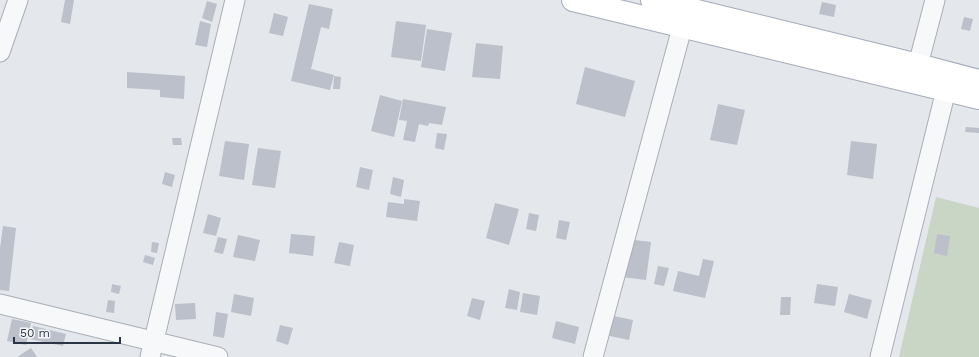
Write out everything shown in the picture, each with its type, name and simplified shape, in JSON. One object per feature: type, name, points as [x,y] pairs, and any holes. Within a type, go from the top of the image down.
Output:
[{"type":"main road","points":[[573,0],[686,11],[763,47],[979,98]]},
{"type":"main road","points":[[652,0],[686,11],[918,64],[979,81]]},
{"type":"street","points":[[0,52],[18,0]]},
{"type":"street","points":[[152,349],[235,0]]},
{"type":"street","points":[[918,64],[935,0]]},
{"type":"street","points":[[593,357],[686,11]]},
{"type":"street","points":[[880,357],[946,90]]},
{"type":"street","points":[[0,304],[152,349],[218,357]]},
{"type":"green space","points":[[936,197],[979,208],[979,357],[899,357]]},
{"type":"building","points":[[65,0],[74,0],[70,24],[61,22]]},
{"type":"building","points":[[207,1],[217,4],[212,22],[202,18]]},
{"type":"building","points":[[822,2],[836,5],[834,17],[819,14]]},
{"type":"building","points":[[309,4],[333,9],[329,29],[321,27],[311,69],[334,75],[330,90],[291,81]]},
{"type":"building","points":[[274,13],[288,17],[283,36],[269,33]]},
{"type":"building","points":[[964,17],[973,19],[970,31],[961,29]]},
{"type":"building","points":[[200,21],[211,24],[207,47],[195,45]]},
{"type":"building","points":[[396,21],[426,25],[421,61],[391,57]]},
{"type":"building","points":[[427,29],[452,33],[445,71],[421,67]]},
{"type":"building","points":[[476,43],[503,46],[500,79],[472,77]]},
{"type":"building","points":[[585,67],[635,81],[625,117],[576,104]]},
{"type":"building","points":[[127,72],[185,76],[184,99],[160,97],[160,90],[127,88]]},
{"type":"building","points":[[334,76],[341,77],[340,89],[333,89]]},
{"type":"building","points":[[380,95],[402,101],[394,137],[371,131]]},
{"type":"building","points":[[403,99],[446,107],[442,125],[429,123],[428,126],[419,124],[415,142],[403,140],[407,121],[399,120]]},
{"type":"building","points":[[718,104],[745,110],[737,145],[710,140]]},
{"type":"building","points":[[966,127],[979,128],[979,133],[965,132]]},
{"type":"building","points":[[437,133],[447,134],[444,150],[435,148]]},
{"type":"building","points":[[172,138],[181,138],[182,145],[173,145]]},
{"type":"building","points":[[225,141],[249,144],[244,180],[219,176]]},
{"type":"building","points":[[851,141],[877,144],[873,179],[847,175]]},
{"type":"building","points":[[258,148],[281,151],[275,188],[252,185]]},
{"type":"building","points":[[360,167],[373,170],[369,190],[356,187]]},
{"type":"building","points":[[165,172],[175,175],[172,187],[162,184]]},
{"type":"building","points":[[393,177],[404,180],[401,197],[390,194]]},
{"type":"building","points":[[404,199],[420,201],[417,221],[386,217],[388,202],[404,204]]},
{"type":"building","points":[[495,203],[519,209],[509,245],[486,238]]},
{"type":"building","points":[[529,213],[539,215],[536,231],[526,229]]},
{"type":"building","points":[[208,214],[221,218],[216,236],[203,233]]},
{"type":"building","points":[[559,220],[570,222],[566,240],[556,238]]},
{"type":"building","points":[[3,226],[16,228],[9,291],[0,290],[0,248]]},
{"type":"building","points":[[291,234],[315,236],[313,256],[289,253]]},
{"type":"building","points":[[937,234],[950,236],[947,256],[934,253]]},
{"type":"building","points":[[238,235],[260,240],[255,261],[233,257]]},
{"type":"building","points":[[218,237],[227,239],[223,254],[214,252]]},
{"type":"building","points":[[627,239],[651,242],[646,280],[622,277]]},
{"type":"building","points":[[152,242],[159,243],[157,253],[151,252]]},
{"type":"building","points":[[339,242],[354,245],[350,266],[334,263]]},
{"type":"building","points":[[145,255],[155,258],[153,265],[143,262]]},
{"type":"building","points":[[703,259],[714,261],[705,298],[673,291],[678,271],[699,276]]},
{"type":"building","points":[[658,266],[669,268],[664,286],[654,284]]},
{"type":"building","points":[[112,284],[121,286],[119,294],[111,292]]},
{"type":"building","points":[[817,284],[838,287],[835,306],[814,303]]},
{"type":"building","points":[[509,289],[520,292],[517,310],[505,308]]},
{"type":"building","points":[[523,293],[540,296],[537,315],[520,312]]},
{"type":"building","points":[[234,294],[254,298],[251,316],[231,312]]},
{"type":"building","points":[[849,294],[872,300],[867,319],[844,312]]},
{"type":"building","points":[[781,297],[791,297],[790,315],[780,315]]},
{"type":"building","points":[[472,298],[485,301],[480,320],[467,316]]},
{"type":"building","points":[[108,300],[115,301],[114,313],[106,312]]},
{"type":"building","points":[[195,303],[196,319],[176,320],[175,304]]},
{"type":"building","points":[[216,312],[228,314],[224,338],[213,336]]},
{"type":"building","points":[[609,315],[633,320],[629,340],[605,335]]},
{"type":"building","points":[[12,319],[31,323],[26,345],[7,341]]},
{"type":"building","points":[[556,321],[579,327],[575,344],[552,338]]},
{"type":"building","points":[[280,325],[293,328],[288,345],[276,341]]},
{"type":"building","points":[[33,326],[66,334],[63,346],[30,339]]},
{"type":"building","points":[[31,348],[37,357],[17,357]]}]
